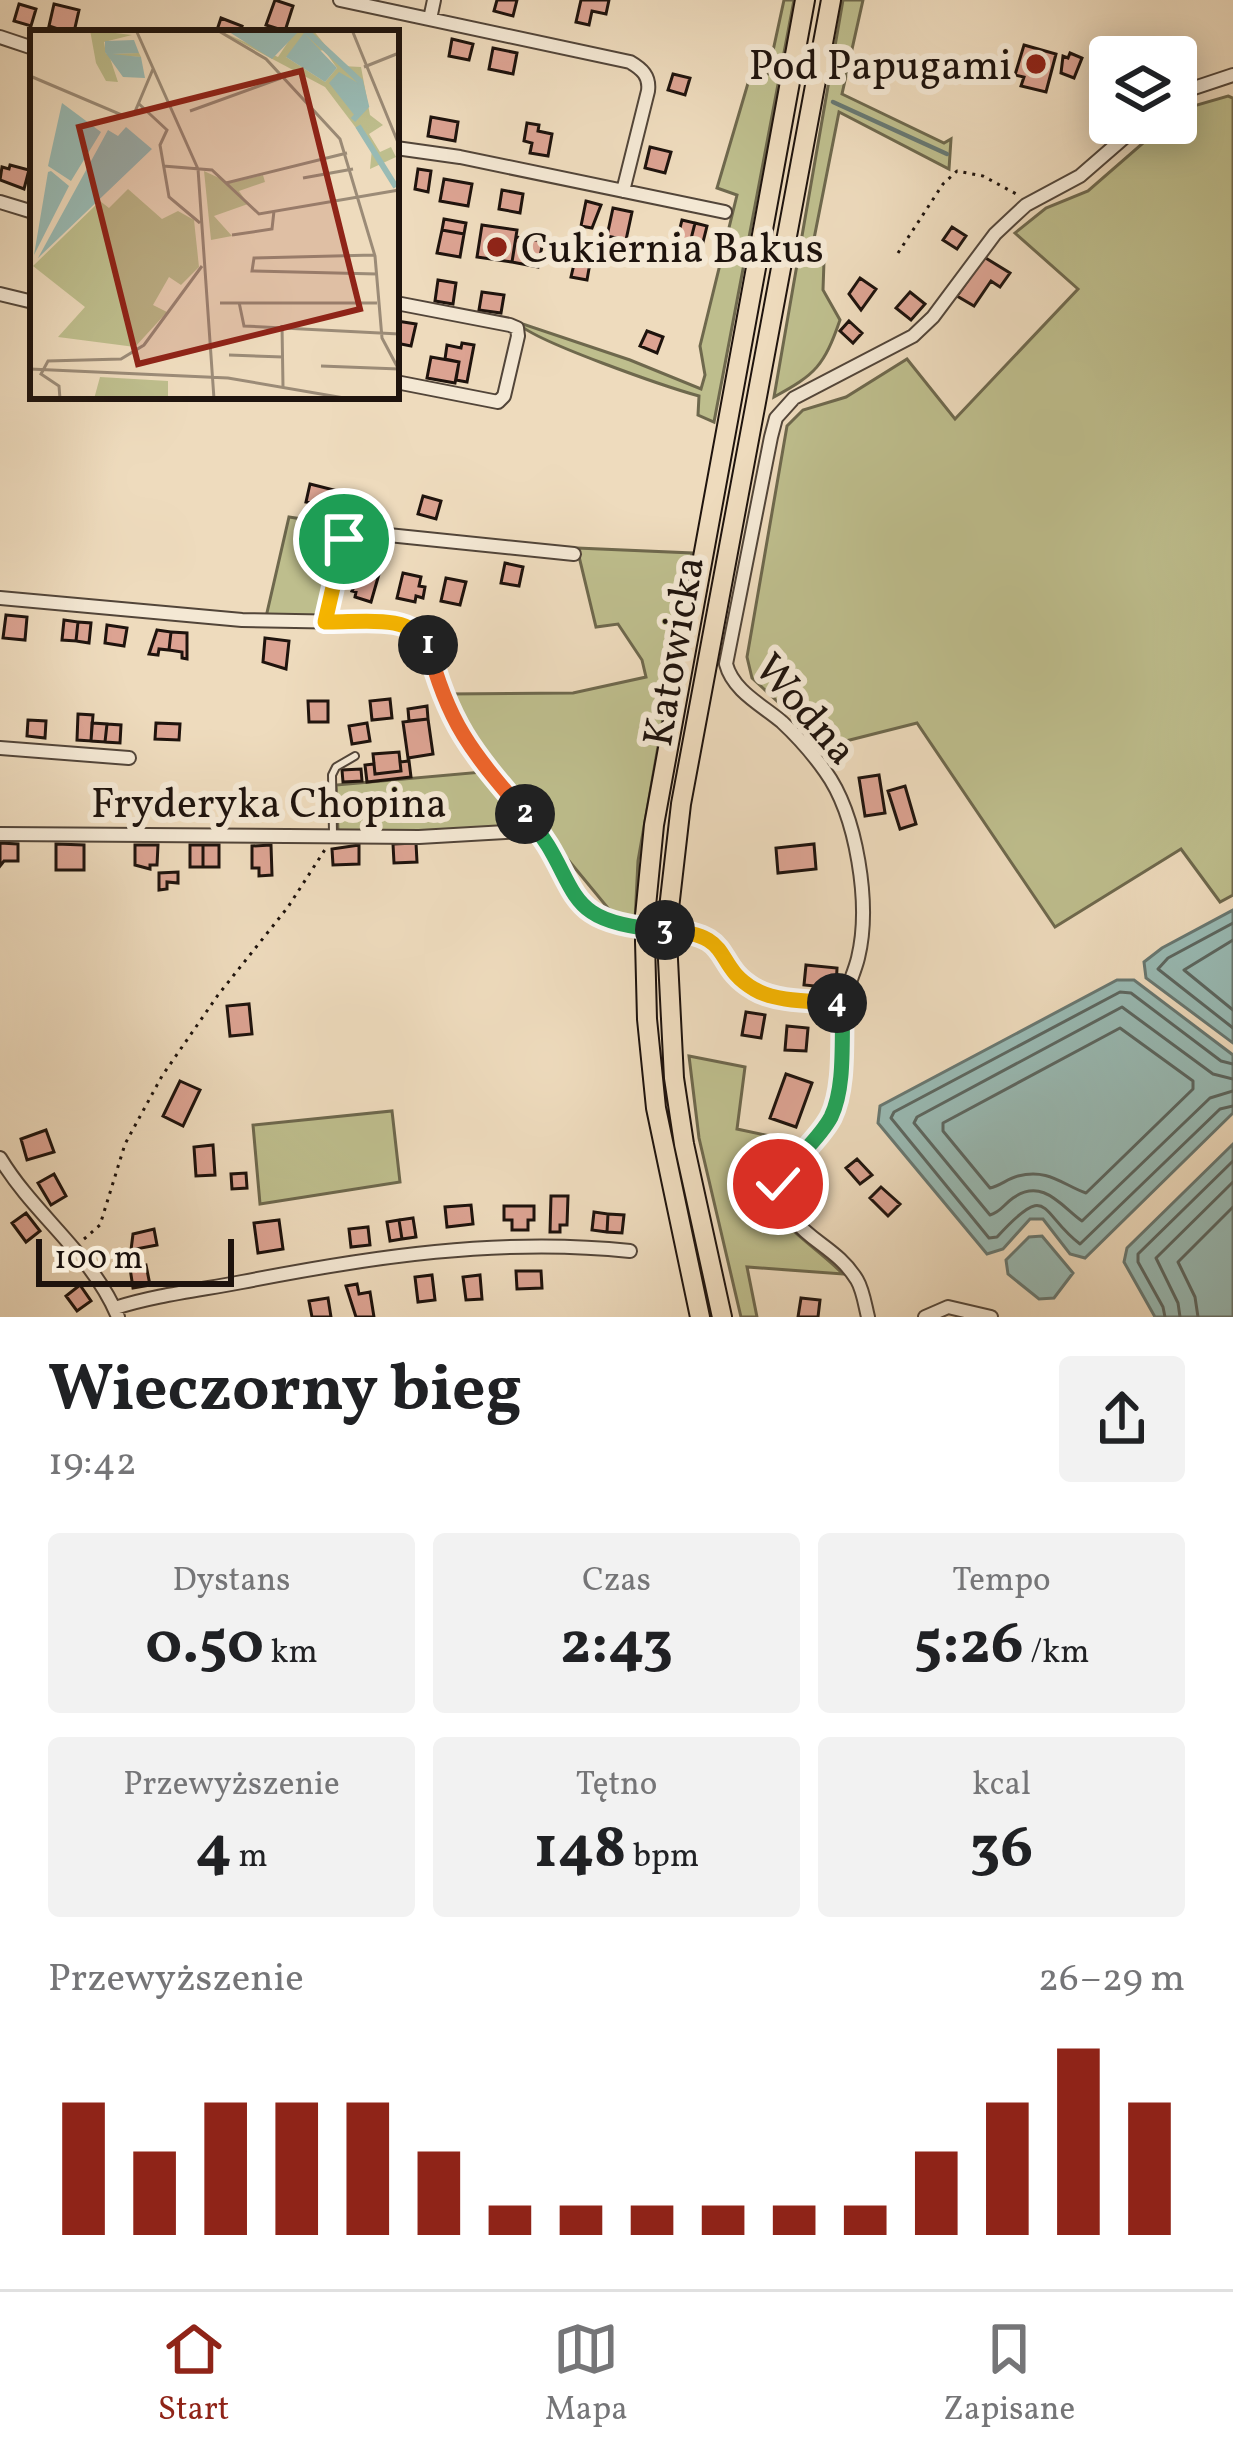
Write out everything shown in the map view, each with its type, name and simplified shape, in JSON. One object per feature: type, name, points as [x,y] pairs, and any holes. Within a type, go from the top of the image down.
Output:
[{"type":"main road","name":"Katowicka","points":[[700,1317],[656,1108],[647,1019],[646,916],[654,825],[806,0]]},
{"type":"main road","name":"Katowicka","points":[[722,1317],[677,1100],[668,917],[681,804],[831,0]]},
{"type":"street","points":[[340,0],[630,62],[642,69],[648,91],[623,191]]},
{"type":"street","points":[[430,19],[434,0]]},
{"type":"street","points":[[0,37],[30,47]]},
{"type":"street","points":[[1197,87],[1233,75]]},
{"type":"street","name":"Wodna","points":[[868,1317],[860,1283],[798,1228],[782,1205],[778,1184],[788,1165],[832,1114],[843,1003],[860,954],[861,909],[848,812],[826,772],[787,727],[738,687],[727,664],[771,437],[776,418],[794,398],[913,335],[933,317],[995,234],[1033,202],[1080,176],[1117,144]]},
{"type":"street","points":[[399,149],[725,212]]},
{"type":"street","points":[[0,202],[30,211]]},
{"type":"street","points":[[0,294],[30,301]]},
{"type":"street","points":[[399,304],[517,328],[504,396],[498,402],[399,383]]},
{"type":"street","points":[[313,526],[574,554]]},
{"type":"street","points":[[338,530],[345,546]]},
{"type":"street","points":[[325,622],[345,546],[359,532]]},
{"type":"street","points":[[0,598],[242,620],[405,623],[427,641],[440,694],[457,730],[538,830],[577,901],[592,915],[630,928],[688,931],[710,939],[745,984],[760,993],[843,1003]]},
{"type":"street","points":[[0,748],[129,758]]},
{"type":"street","name":"Fryderyka Chopina","points":[[0,834],[333,837],[538,830]]},
{"type":"street","points":[[0,1158],[31,1203],[93,1268],[116,1313],[277,1275],[433,1252],[543,1246],[630,1251]]},
{"type":"street","points":[[925,1317],[948,1306],[991,1317]]},
{"type":"lane","points":[[333,837],[332,776],[336,767],[355,757]]},
{"type":"path","points":[[898,253],[943,184],[957,172],[982,176],[1033,202]]},
{"type":"path","points":[[73,1246],[100,1225],[120,1156],[166,1070],[288,907],[333,837]]},
{"type":"green space","points":[[784,0],[794,0],[714,422],[698,415],[699,396],[572,351],[517,322],[701,389],[705,375],[700,346],[737,195],[717,188],[751,73],[768,74]]},
{"type":"green space","points":[[843,0],[863,0],[842,94],[944,143],[951,139],[949,169],[839,112],[811,254],[824,261],[823,290],[840,320],[817,367],[774,397]]},
{"type":"green space","points":[[1233,98],[1233,895],[1220,902],[1181,849],[1055,927],[917,723],[826,746],[752,678],[747,657],[787,426],[803,410],[846,397],[907,359],[955,419],[1078,289],[1015,233],[1046,208],[1088,191],[1142,144],[1197,144],[1197,105]]},
{"type":"green space","points":[[289,517],[309,520],[308,528],[338,536],[340,546],[320,613],[310,618],[266,617]]},
{"type":"green space","points":[[577,548],[692,553],[638,861],[635,921],[612,913],[462,731],[447,694],[573,693],[646,677],[642,660],[618,624],[596,627]]},
{"type":"green space","points":[[482,772],[522,818],[517,826],[402,833],[338,831],[336,785]]},
{"type":"green space","points":[[689,1056],[745,1067],[737,1129],[802,1143],[783,1166],[774,1202],[793,1230],[843,1274],[747,1267],[757,1317],[741,1317],[699,1138]]},
{"type":"green space","points":[[392,1111],[400,1182],[260,1204],[253,1125]]},
{"type":"water","points":[[1233,910],[1233,1043],[1146,978],[1144,962]]},
{"type":"water","points":[[1117,980],[1134,980],[1233,1055],[1233,1113],[1085,1258],[1070,1254],[1043,1219],[1030,1219],[1003,1249],[987,1254],[878,1123],[880,1106]]},
{"type":"water","points":[[1233,1144],[1233,1317],[1155,1317],[1124,1262],[1127,1248]]},
{"type":"water","points":[[1042,1236],[1073,1273],[1054,1298],[1039,1299],[1008,1274],[1006,1260],[1029,1237]]},
{"type":"building","points":[[275,0],[293,6],[285,30],[266,25]]},
{"type":"building","points":[[497,0],[517,0],[513,16],[494,11]]},
{"type":"building","points":[[581,0],[609,0],[606,14],[592,11],[589,25],[576,22]]},
{"type":"building","points":[[19,4],[36,9],[31,26],[14,21]]},
{"type":"building","points":[[54,4],[79,10],[74,30],[49,26]]},
{"type":"building","points":[[221,18],[242,26],[240,30],[217,30]]},
{"type":"building","points":[[452,39],[473,44],[469,60],[449,56]]},
{"type":"building","name":"Pod Papugami","points":[[1024,45],[1056,54],[1046,92],[1021,86],[1024,77],[1015,75]]},
{"type":"building","points":[[493,48],[517,53],[513,74],[489,69]]},
{"type":"building","points":[[1070,53],[1082,58],[1074,78],[1061,73],[1063,56],[1068,58]]},
{"type":"building","points":[[673,74],[690,78],[685,95],[668,90]]},
{"type":"building","points":[[431,117],[458,122],[455,141],[428,136]]},
{"type":"building","points":[[527,123],[552,134],[548,156],[530,153],[532,143],[524,141]]},
{"type":"building","points":[[650,147],[671,152],[665,173],[645,168]]},
{"type":"building","points":[[10,165],[29,170],[24,189],[0,180],[2,167],[9,169]]},
{"type":"building","points":[[418,169],[431,171],[428,192],[415,189]]},
{"type":"building","points":[[444,179],[472,184],[468,206],[440,201]]},
{"type":"building","points":[[502,190],[523,194],[520,213],[499,209]]},
{"type":"building","points":[[586,201],[601,205],[592,228],[581,226]]},
{"type":"building","points":[[613,208],[632,212],[626,240],[607,236]]},
{"type":"building","points":[[444,219],[466,223],[464,234],[442,230]]},
{"type":"building","points":[[682,220],[695,223],[690,243],[677,240]]},
{"type":"building","points":[[695,223],[707,226],[702,246],[690,243]]},
{"type":"building","name":"Cukiernia Bakus","points":[[482,225],[517,230],[512,262],[477,257]]},
{"type":"building","points":[[952,227],[966,236],[957,249],[943,240]]},
{"type":"building","points":[[442,230],[464,234],[460,257],[437,253]]},
{"type":"building","points":[[516,237],[543,241],[538,267],[512,262]]},
{"type":"building","points":[[984,257],[1010,273],[1000,287],[991,281],[974,306],[957,296]]},
{"type":"building","points":[[575,260],[590,263],[587,280],[571,277]]},
{"type":"building","points":[[860,278],[876,289],[861,310],[849,294]]},
{"type":"building","points":[[438,280],[456,283],[453,304],[435,301]]},
{"type":"building","points":[[482,292],[504,295],[501,313],[479,310]]},
{"type":"building","points":[[910,292],[925,304],[911,320],[896,308]]},
{"type":"building","points":[[399,321],[416,324],[411,346],[399,344]]},
{"type":"building","points":[[849,321],[862,333],[853,343],[840,331]]},
{"type":"building","points":[[647,331],[663,337],[657,353],[640,346]]},
{"type":"building","points":[[462,343],[474,345],[467,382],[456,380],[459,362],[445,359],[447,345],[461,348]]},
{"type":"building","points":[[431,357],[459,362],[455,383],[427,378]]},
{"type":"building","points":[[310,484],[338,491],[334,508],[311,507],[306,502]]},
{"type":"building","points":[[423,496],[441,501],[436,519],[418,514]]},
{"type":"building","points":[[505,563],[523,567],[519,586],[501,583]]},
{"type":"building","points":[[362,570],[379,574],[371,602],[355,597],[352,591]]},
{"type":"building","points":[[403,573],[421,577],[423,598],[416,596],[415,602],[397,598]]},
{"type":"building","points":[[446,578],[466,582],[460,605],[441,601]]},
{"type":"building","points":[[6,615],[27,617],[25,640],[3,638]]},
{"type":"building","points":[[64,620],[78,622],[76,641],[62,640]]},
{"type":"building","points":[[78,622],[91,623],[89,643],[76,641]]},
{"type":"building","points":[[107,625],[127,628],[124,646],[105,643]]},
{"type":"building","points":[[157,630],[171,632],[169,650],[149,654]]},
{"type":"building","points":[[171,632],[187,633],[187,659],[182,652],[169,650]]},
{"type":"building","points":[[265,638],[289,641],[286,669],[263,662]]},
{"type":"building","points":[[390,699],[392,718],[372,720],[370,701]]},
{"type":"building","points":[[308,701],[328,701],[328,722],[309,722]]},
{"type":"building","points":[[427,706],[428,719],[409,721],[408,709]]},
{"type":"building","points":[[78,714],[93,715],[91,741],[77,740]]},
{"type":"building","points":[[428,719],[433,754],[408,758],[403,722]]},
{"type":"building","points":[[28,720],[46,721],[45,738],[27,736]]},
{"type":"building","points":[[92,723],[107,724],[105,742],[91,741]]},
{"type":"building","points":[[156,723],[180,724],[179,740],[155,739]]},
{"type":"building","points":[[367,723],[370,741],[352,744],[349,726]]},
{"type":"building","points":[[107,724],[121,725],[120,743],[105,742]]},
{"type":"building","points":[[399,752],[401,771],[375,774],[373,754]]},
{"type":"building","points":[[409,761],[411,777],[367,782],[365,765],[374,764],[375,774],[401,771],[400,762]]},
{"type":"building","points":[[361,769],[362,781],[343,782],[342,770]]},
{"type":"building","points":[[879,775],[885,813],[865,816],[859,778]]},
{"type":"building","points":[[905,786],[916,824],[900,829],[888,791]]},
{"type":"building","points":[[0,843],[18,844],[18,861],[4,861],[0,866]]},
{"type":"building","points":[[416,843],[417,862],[394,863],[393,844]]},
{"type":"building","points":[[56,844],[84,845],[84,870],[56,870]]},
{"type":"building","points":[[814,844],[816,869],[778,873],[776,848]]},
{"type":"building","points":[[135,845],[158,845],[157,865],[150,869],[135,865]]},
{"type":"building","points":[[190,845],[203,845],[203,867],[190,867]]},
{"type":"building","points":[[203,845],[219,845],[219,867],[203,867]]},
{"type":"building","points":[[271,845],[272,875],[259,876],[259,868],[252,868],[252,846]]},
{"type":"building","points":[[359,845],[359,864],[333,865],[332,849]]},
{"type":"building","points":[[178,872],[178,883],[167,882],[167,889],[159,890],[159,873]]},
{"type":"building","points":[[806,965],[837,968],[836,988],[804,985]]},
{"type":"building","points":[[249,1004],[252,1034],[230,1036],[227,1006]]},
{"type":"building","points":[[746,1012],[765,1015],[761,1038],[742,1035]]},
{"type":"building","points":[[787,1026],[808,1028],[806,1051],[785,1050]]},
{"type":"building","points":[[786,1074],[812,1083],[796,1127],[770,1118]]},
{"type":"building","points":[[180,1081],[200,1090],[183,1126],[163,1116]]},
{"type":"building","points":[[46,1130],[54,1152],[27,1160],[21,1139]]},
{"type":"building","points":[[213,1145],[215,1175],[196,1176],[194,1147]]},
{"type":"building","points":[[857,1159],[872,1175],[860,1184],[846,1168]]},
{"type":"building","points":[[246,1173],[247,1188],[232,1189],[231,1174]]},
{"type":"building","points":[[54,1174],[66,1196],[51,1205],[38,1183]]},
{"type":"building","points":[[881,1187],[900,1204],[888,1216],[870,1198]]},
{"type":"building","points":[[551,1196],[568,1196],[567,1225],[560,1225],[560,1232],[550,1232]]},
{"type":"building","points":[[471,1205],[473,1224],[447,1227],[445,1207]]},
{"type":"building","points":[[504,1206],[534,1206],[528,1230],[512,1230],[512,1220],[504,1220]]},
{"type":"building","points":[[594,1212],[608,1214],[607,1232],[592,1230]]},
{"type":"building","points":[[26,1213],[40,1231],[26,1242],[12,1223]]},
{"type":"building","points":[[608,1214],[624,1215],[622,1233],[607,1232]]},
{"type":"building","points":[[413,1218],[416,1237],[402,1239],[399,1220]]},
{"type":"building","points":[[279,1220],[283,1249],[258,1253],[254,1223]]},
{"type":"building","points":[[399,1220],[402,1239],[390,1241],[387,1222]]},
{"type":"building","points":[[368,1227],[370,1245],[351,1247],[349,1229]]},
{"type":"building","points":[[154,1229],[157,1245],[131,1250],[133,1234]]},
{"type":"building","points":[[146,1265],[150,1285],[133,1288],[130,1268]]},
{"type":"building","points":[[516,1271],[541,1271],[542,1288],[517,1289]]},
{"type":"building","points":[[432,1275],[435,1300],[418,1302],[415,1277]]},
{"type":"building","points":[[480,1275],[482,1299],[466,1300],[463,1277]]},
{"type":"building","points":[[357,1284],[359,1294],[370,1292],[374,1317],[356,1317],[346,1286]]},
{"type":"building","points":[[80,1285],[91,1301],[77,1311],[66,1296]]},
{"type":"building","points":[[328,1298],[331,1317],[312,1317],[309,1301]]},
{"type":"building","points":[[801,1298],[820,1300],[818,1317],[798,1317]]},
{"type":"waterway","points":[[833,102],[947,154]]},
{"type":"place","name":"Pod Papugami","points":[[1036,64]]},
{"type":"place","name":"Cukiernia Bakus","points":[[497,247]]},
{"type":"route","points":[[344,539],[325,622],[405,623],[418,630],[427,641],[440,694],[457,730],[538,830],[577,901],[592,915],[630,928],[688,931],[710,939],[745,984],[760,993],[843,1003],[832,1114],[788,1165],[778,1184]]}]
